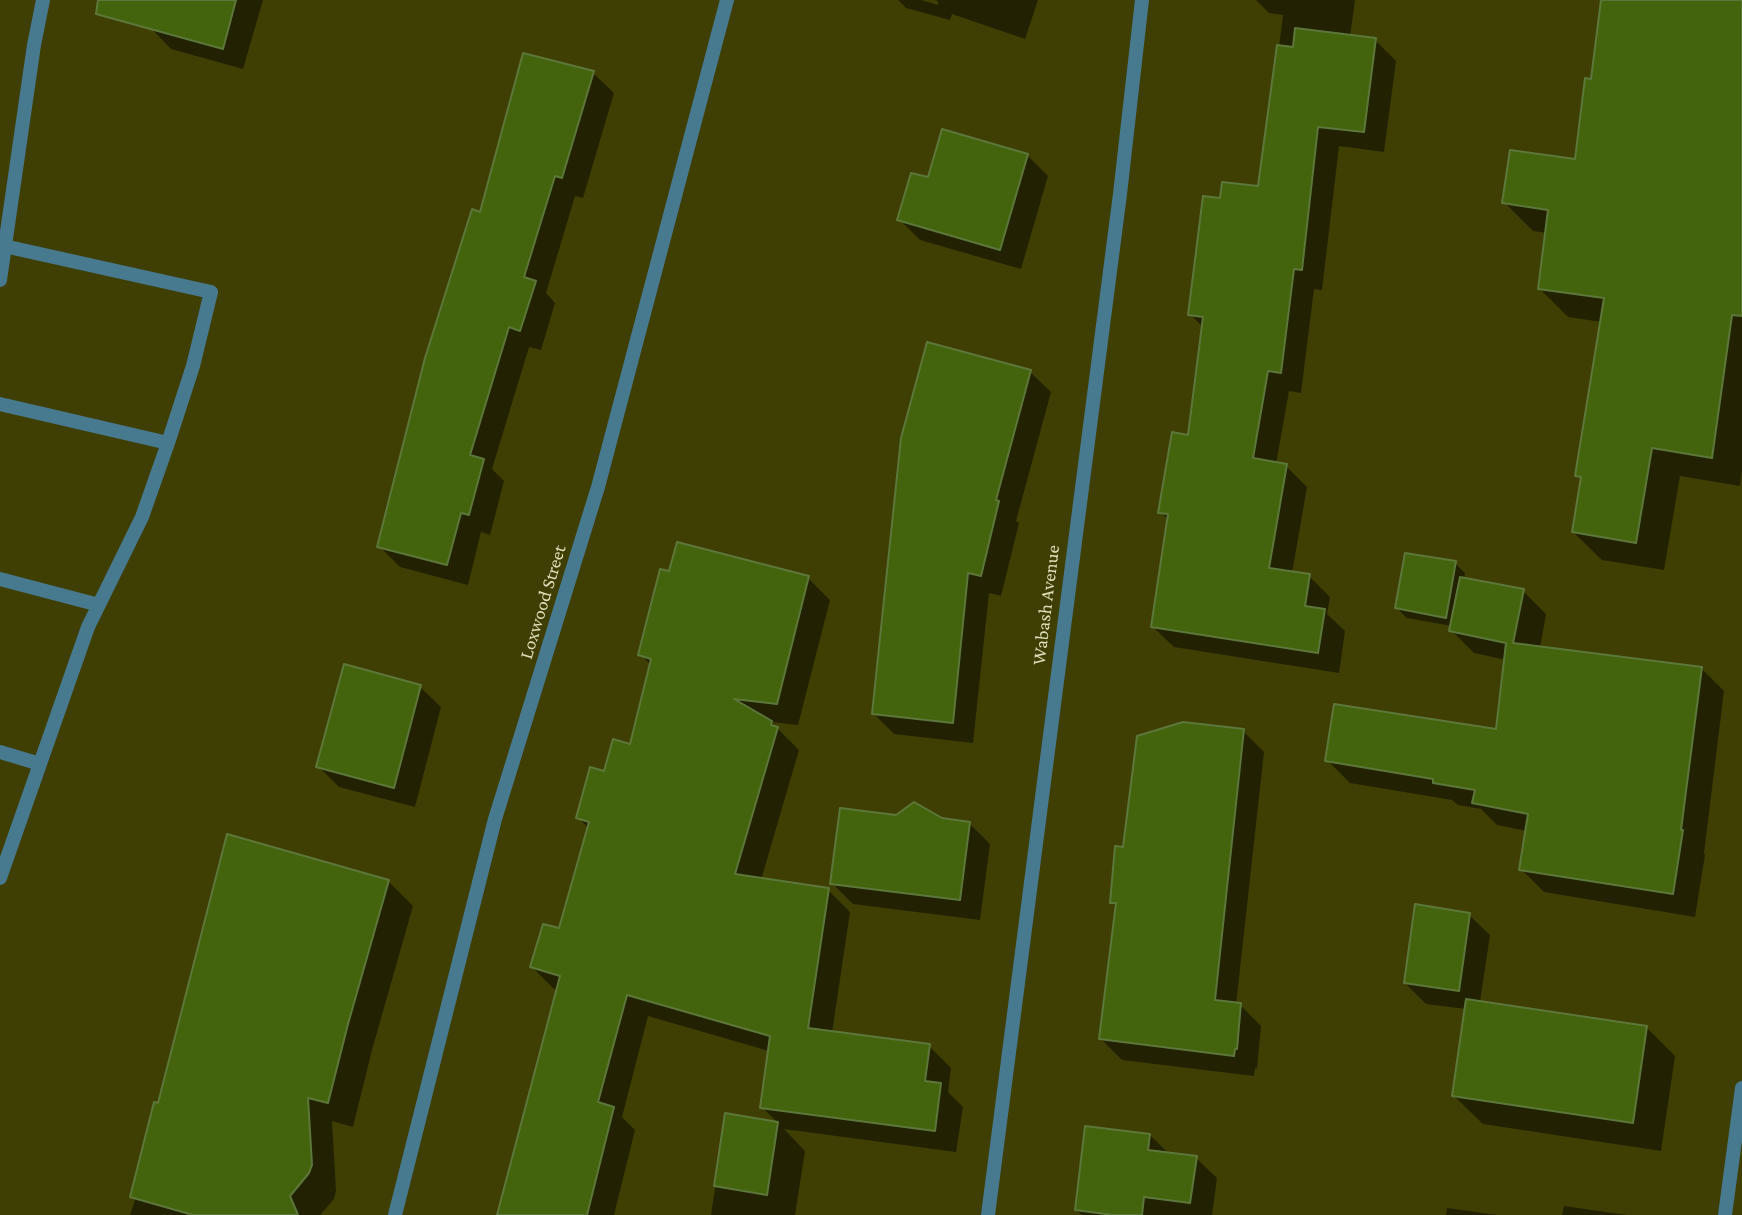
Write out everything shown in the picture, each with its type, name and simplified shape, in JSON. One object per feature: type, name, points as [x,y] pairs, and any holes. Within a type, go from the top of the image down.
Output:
[{"type":"street","points":[[0,281],[43,0]]},
{"type":"street","name":"Loxwood Street","points":[[396,1215],[495,818],[598,487],[727,0]]},
{"type":"street","name":"Wabash Avenue","points":[[988,1215],[1120,194],[1142,0]]},
{"type":"street","points":[[0,878],[88,627],[142,517],[193,366],[211,292],[4,246]]},
{"type":"street","points":[[0,404],[168,443]]},
{"type":"street","points":[[0,579],[99,605]]},
{"type":"street","points":[[0,752],[40,764]]},
{"type":"street","points":[[1725,1215],[1742,1088]]},
{"type":"building","points":[[98,0],[236,0],[223,49],[96,14]]},
{"type":"building","points":[[1601,0],[1742,0],[1742,316],[1732,315],[1712,458],[1652,448],[1636,543],[1572,532],[1581,477],[1575,476],[1604,298],[1538,289],[1548,210],[1502,203],[1510,150],[1575,159],[1585,78],[1591,79]]},
{"type":"building","points":[[1295,28],[1376,38],[1364,132],[1318,127],[1302,270],[1294,269],[1281,373],[1268,371],[1253,458],[1287,464],[1269,568],[1310,574],[1305,606],[1325,609],[1318,653],[1151,627],[1168,514],[1158,513],[1172,432],[1188,435],[1203,317],[1188,315],[1203,196],[1220,198],[1222,182],[1258,186],[1277,45],[1293,47]]},
{"type":"building","points":[[523,53],[594,71],[562,178],[555,176],[524,277],[536,281],[520,331],[509,327],[470,455],[484,459],[469,515],[461,513],[447,565],[377,547],[425,358],[472,209],[480,212]]},
{"type":"building","points":[[942,129],[1028,154],[1000,250],[897,220],[911,173],[928,177]]},
{"type":"building","points":[[927,342],[1031,370],[996,500],[999,501],[981,576],[968,573],[953,723],[872,714],[901,438]]},
{"type":"building","points":[[677,542],[809,576],[777,704],[734,699],[778,727],[735,874],[829,888],[808,1028],[930,1044],[925,1081],[941,1083],[935,1131],[760,1108],[770,1036],[627,995],[598,1102],[614,1107],[587,1215],[497,1215],[560,976],[530,967],[543,924],[559,928],[589,822],[576,818],[590,767],[604,771],[613,739],[630,744],[651,659],[638,655],[660,569],[669,571]]},
{"type":"building","points":[[1405,553],[1456,561],[1446,618],[1395,608]]},
{"type":"building","points":[[1460,577],[1524,589],[1513,643],[1702,667],[1673,894],[1519,870],[1528,814],[1472,803],[1475,790],[1433,783],[1433,779],[1325,761],[1334,704],[1496,729],[1506,643],[1449,631]]},
{"type":"building","points":[[344,664],[421,685],[394,788],[316,767]]},
{"type":"building","points":[[1183,722],[1244,729],[1215,1000],[1241,1003],[1234,1056],[1099,1039],[1116,903],[1110,903],[1115,846],[1123,847],[1137,736]]},
{"type":"building","points":[[914,802],[942,818],[970,822],[960,900],[830,884],[840,808],[896,815]]},
{"type":"building","points":[[227,834],[389,880],[328,1103],[308,1098],[312,1165],[309,1173],[290,1196],[298,1215],[193,1215],[130,1197],[154,1102],[158,1103]]},
{"type":"building","points":[[1415,904],[1470,913],[1459,991],[1404,983]]},
{"type":"building","points":[[1466,999],[1647,1026],[1633,1123],[1452,1096]]},
{"type":"building","points":[[725,1113],[778,1122],[767,1195],[714,1186]]},
{"type":"building","points":[[1085,1126],[1150,1134],[1148,1150],[1197,1156],[1190,1203],[1144,1197],[1142,1215],[1113,1215],[1075,1210]]}]
